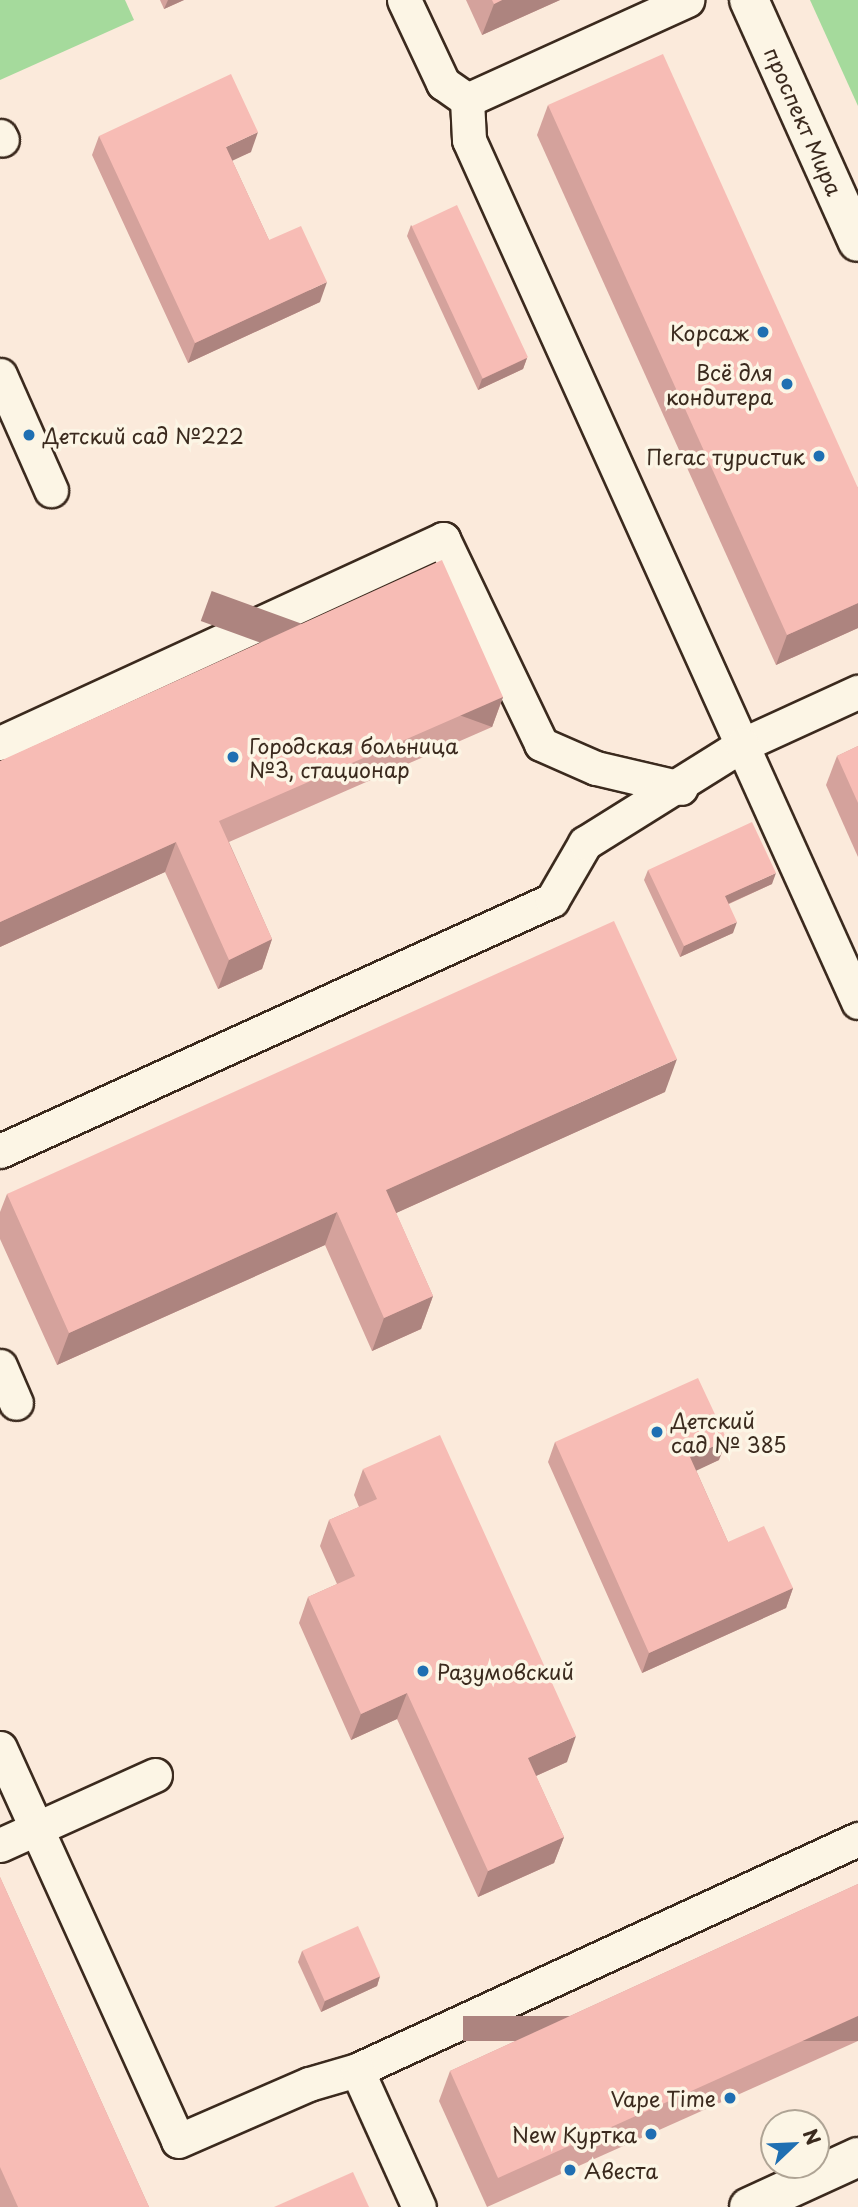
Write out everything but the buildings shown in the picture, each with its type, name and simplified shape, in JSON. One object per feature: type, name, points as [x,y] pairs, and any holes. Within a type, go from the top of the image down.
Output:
[{"type":"main road","name":"проспект Мира","points":[[749,0],[858,242]]},
{"type":"main road","points":[[749,2207],[858,2157]]},
{"type":"lane","points":[[404,0],[443,83],[467,100]]},
{"type":"lane","points":[[467,100],[687,0]]},
{"type":"lane","points":[[467,100],[469,140],[858,1002]]},
{"type":"lane","points":[[0,375],[51,490]]},
{"type":"lane","points":[[0,743],[443,539],[541,744],[596,768],[681,788]]},
{"type":"lane","points":[[0,1151],[552,900],[585,843],[681,788],[742,746],[858,692]]},
{"type":"lane","points":[[0,1366],[16,1403]]},
{"type":"lane","points":[[0,1748],[178,2141],[309,2084],[357,2070],[858,1839]]},
{"type":"lane","points":[[0,1844],[155,1775]]},
{"type":"lane","points":[[357,2070],[419,2207]]},
{"type":"green space","points":[[0,0],[125,0],[134,20],[0,80]]},
{"type":"green space","points":[[810,0],[858,0],[858,106]]},
{"type":"place","name":"Корсаж","points":[[763,332]]},
{"type":"place","name":"Всё для кондитера","points":[[787,384]]},
{"type":"place","name":"Детский сад №222","points":[[29,435]]},
{"type":"place","name":"Пегас туристик","points":[[819,456]]},
{"type":"place","name":"Городская больница №3, стационар","points":[[233,757]]},
{"type":"place","name":"Детский сад № 385","points":[[657,1432]]},
{"type":"place","name":"Разумовский","points":[[423,1671]]},
{"type":"place","name":"Vape Time","points":[[730,2098]]},
{"type":"place","name":"New Куртка","points":[[651,2134]]},
{"type":"place","name":"Авеста","points":[[570,2170]]}]
